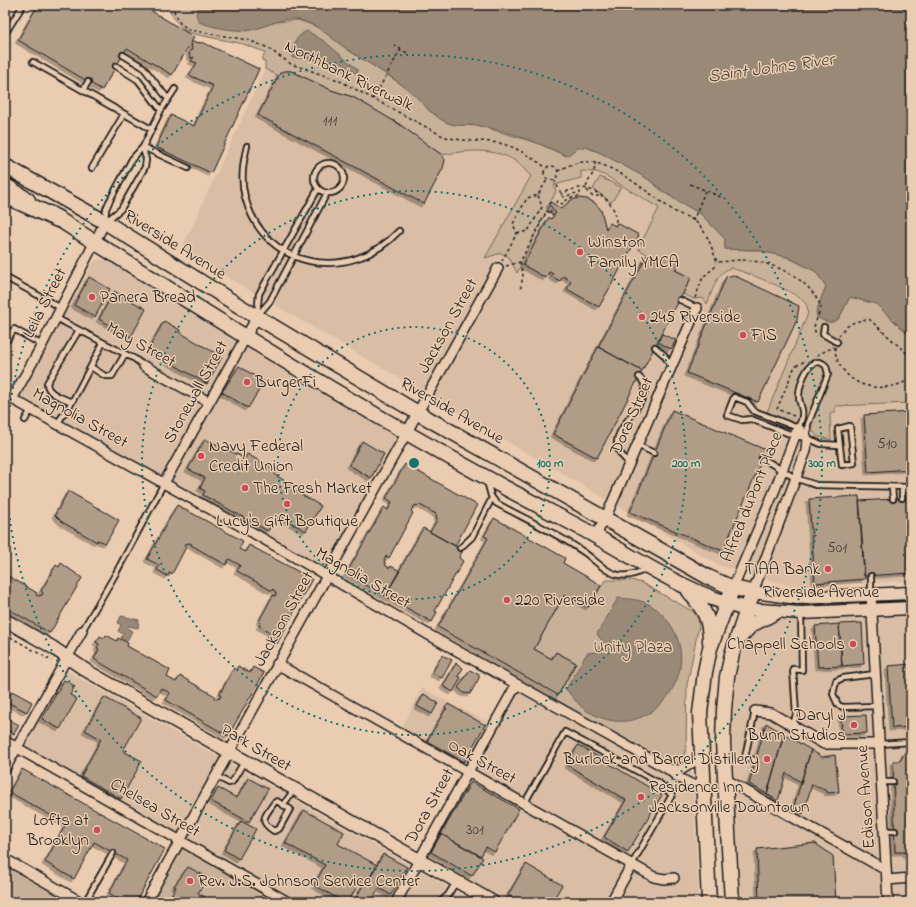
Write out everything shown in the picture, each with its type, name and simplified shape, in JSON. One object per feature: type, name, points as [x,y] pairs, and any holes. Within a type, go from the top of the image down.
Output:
[{"type":"highway","points":[[5,195],[58,219]]},
{"type":"main road","name":"Riverside Avenue","points":[[5,166],[105,222],[257,317],[418,413],[698,572],[733,588],[752,592]]},
{"type":"main road","name":"Riverside Avenue","points":[[5,185],[246,337],[407,433],[687,588],[727,604],[746,609]]},
{"type":"main road","points":[[687,588],[706,614],[710,626],[710,648],[702,697],[701,757],[709,902]]},
{"type":"main road","points":[[710,648],[733,588]]},
{"type":"main road","points":[[732,902],[723,734],[724,702],[729,669],[736,641],[752,592]]},
{"type":"main road","points":[[736,641],[751,625],[776,612]]},
{"type":"street","name":"Leila Street","points":[[9,397],[42,345],[105,222]]},
{"type":"street","name":"Jackson Street","points":[[146,902],[179,840],[498,268]]},
{"type":"street","name":"Dora Street","points":[[595,536],[605,518],[697,308]]},
{"type":"street","name":"Stonewall Street","points":[[164,483],[257,317]]},
{"type":"street","name":"May Street","points":[[144,366],[209,402]]},
{"type":"street","name":"Magnolia Street","points":[[9,397],[164,483],[668,769],[679,778],[703,790]]},
{"type":"street","name":"Alfred duPont Place","points":[[733,588],[782,470],[796,432],[807,438],[806,451],[752,592]]},
{"type":"street","name":"Riverside Avenue","points":[[752,592],[797,598],[911,593]]},
{"type":"street","name":"Edison Avenue","points":[[871,595],[878,744],[888,902]]},
{"type":"street","name":"Riverside Avenue","points":[[746,609],[801,613],[911,608]]},
{"type":"street","name":"Park Street","points":[[5,620],[62,661],[87,671],[230,751],[244,762],[493,902]]},
{"type":"street","points":[[5,769],[62,661],[82,631]]},
{"type":"street","name":"Oak Street","points":[[277,664],[654,877],[664,879],[674,878]]},
{"type":"street","name":"Dora Street","points":[[396,902],[516,684]]},
{"type":"street","points":[[755,711],[771,713],[820,743],[828,745],[878,744]]},
{"type":"street","name":"Chelsea Street","points":[[5,741],[288,902]]},
{"type":"street","points":[[668,769],[680,770],[701,757]]},
{"type":"street","points":[[725,779],[886,870]]},
{"type":"street","points":[[5,859],[81,902]]},
{"type":"street","points":[[611,902],[632,864]]},
{"type":"street","points":[[886,880],[911,878]]},
{"type":"lane","points":[[5,34],[23,5]]},
{"type":"lane","points":[[123,55],[143,67],[168,99]]},
{"type":"lane","points":[[33,62],[151,129]]},
{"type":"lane","points":[[116,66],[138,80],[161,110]]},
{"type":"lane","points":[[82,90],[88,82]]},
{"type":"lane","points":[[105,222],[106,209],[109,202],[132,160],[143,148],[161,110],[175,89]]},
{"type":"lane","points":[[92,168],[124,114]]},
{"type":"lane","points":[[248,146],[243,163],[244,196],[250,212],[258,226],[283,250],[324,264],[358,259],[389,242],[399,231]]},
{"type":"lane","points":[[143,148],[188,168]]},
{"type":"lane","points":[[105,222],[121,209],[144,167],[146,160],[143,148]]},
{"type":"lane","points":[[324,164],[334,164],[341,170],[343,175],[342,184],[336,191],[326,193],[318,188],[314,180],[316,170],[324,164]]},
{"type":"lane","points":[[257,317],[258,294],[318,188]]},
{"type":"lane","points":[[257,317],[270,301],[326,193]]},
{"type":"lane","points":[[5,277],[60,308]]},
{"type":"lane","points":[[680,300],[697,308]]},
{"type":"lane","name":"May Street","points":[[56,318],[125,354],[144,366]]},
{"type":"lane","points":[[824,327],[823,334],[837,342]]},
{"type":"lane","points":[[8,339],[14,329],[42,345]]},
{"type":"lane","points":[[72,402],[51,392],[47,383],[78,330]]},
{"type":"lane","points":[[57,424],[72,402],[103,343]]},
{"type":"lane","points":[[655,347],[664,354],[672,366]]},
{"type":"lane","points":[[90,367],[105,376],[112,376],[125,354]]},
{"type":"lane","points":[[796,432],[803,415],[799,398],[800,388],[810,364],[821,362],[826,366],[828,374],[808,424],[807,438],[823,444],[839,445]]},
{"type":"lane","points":[[629,463],[621,454],[617,445],[619,433],[643,400],[645,391],[644,383],[639,377]]},
{"type":"lane","points":[[734,397],[747,402],[754,411],[796,432],[751,418],[742,420],[727,415],[734,397]]},
{"type":"lane","points":[[25,420],[31,410]]},
{"type":"lane","points":[[751,418],[754,411]]},
{"type":"lane","points":[[850,426],[854,463],[840,464],[839,445],[838,429],[850,426]]},
{"type":"lane","points":[[637,445],[654,453]]},
{"type":"lane","points":[[762,458],[795,478],[824,486],[870,485],[911,487]]},
{"type":"lane","points":[[486,478],[492,498],[496,503],[585,553],[604,568],[615,574],[626,576],[638,574],[649,567]]},
{"type":"lane","points":[[82,631],[116,573],[164,483]]},
{"type":"lane","points":[[892,487],[893,499]]},
{"type":"lane","points":[[902,487],[902,498]]},
{"type":"lane","points":[[460,548],[472,537],[492,498]]},
{"type":"lane","points":[[871,576],[871,595]]},
{"type":"lane","points":[[793,726],[796,714],[793,669],[802,670],[801,613]]},
{"type":"lane","points":[[875,674],[851,677],[836,681],[833,694],[838,705],[843,707],[876,706]]},
{"type":"lane","points":[[754,760],[746,757],[755,711]]},
{"type":"lane","points":[[524,804],[565,732],[659,783],[672,795],[632,864]]},
{"type":"lane","points":[[878,744],[911,742]]},
{"type":"lane","points":[[216,776],[229,783],[232,782],[244,762]]},
{"type":"lane","points":[[881,782],[893,782]]},
{"type":"lane","points":[[283,805],[294,790]]},
{"type":"lane","points":[[277,801],[283,805],[290,809],[279,829],[274,831],[267,827],[264,822],[264,818],[274,803],[277,801]]},
{"type":"lane","points":[[884,831],[895,831]]},
{"type":"lane","points":[[85,902],[113,853]]},
{"type":"lane","points":[[440,902],[448,895],[456,882]]},
{"type":"path","name":"Northbank Riverwalk","points":[[171,5],[180,23],[189,30],[248,40],[266,47],[290,64],[338,80],[443,136],[460,141],[503,144],[518,150],[547,168],[553,167],[558,171]]},
{"type":"path","points":[[394,45],[407,53]]},
{"type":"path","points":[[373,99],[401,49]]},
{"type":"path","points":[[554,180],[557,177],[558,171],[566,166],[582,162],[595,162],[652,193],[678,214],[698,223],[707,237],[716,262],[715,267],[704,277],[694,298]]},
{"type":"path","points":[[595,162],[594,172],[586,184],[586,189],[596,198],[601,195]]},
{"type":"path","points":[[547,168],[544,173],[548,180]]},
{"type":"path","points":[[548,180],[554,180]]},
{"type":"path","points":[[517,233],[513,224],[528,198],[538,194],[548,180]]},
{"type":"path","points":[[554,180],[563,198],[571,193],[580,192],[580,196],[569,198],[562,204],[558,201],[555,204]]},
{"type":"path","points":[[690,184],[721,197]]},
{"type":"path","points":[[561,195],[573,189],[586,189],[601,195],[615,212],[617,219],[615,226]]},
{"type":"path","points":[[693,220],[705,190]]},
{"type":"path","points":[[517,233],[528,231],[542,207],[538,194]]},
{"type":"path","points":[[550,213],[552,208]]},
{"type":"path","points":[[520,292],[523,276],[520,262],[547,211],[553,215]]},
{"type":"path","points":[[498,268],[517,233]]},
{"type":"path","points":[[716,262],[742,260],[780,269],[798,278],[807,285],[819,300]]},
{"type":"path","points":[[498,268],[520,262]]},
{"type":"path","points":[[911,357],[869,319],[851,323],[843,330],[837,342],[835,353],[838,362],[846,374],[856,382],[868,387],[887,387],[903,384],[911,379]]},
{"type":"path","points":[[5,634],[62,661]]},
{"type":"shaded area","points":[[265,69],[278,76],[284,71],[291,71],[331,90],[353,97],[399,124],[442,155],[460,151],[495,152],[517,162],[531,176],[485,258],[501,253],[509,257],[516,273],[556,191],[554,185],[581,178],[581,171],[597,172],[659,208],[638,249],[661,262],[665,255],[679,262],[691,278],[683,293],[703,298],[707,304],[720,275],[726,269],[731,268],[770,283],[802,299],[808,308],[807,316],[767,412],[813,431],[817,436],[831,440],[830,413],[835,406],[911,403],[911,581],[814,586],[787,585],[718,565],[181,250]]},
{"type":"shaded area","points":[[99,259],[109,260],[256,354],[399,438],[322,578],[203,509],[13,405],[93,263]]},
{"type":"shaded area","points":[[911,614],[911,902],[741,902],[732,724],[737,676],[745,642],[750,631],[772,618],[813,619]]},
{"type":"shaded area","points":[[65,670],[475,902],[277,902],[262,894],[19,755]]},
{"type":"shaded area","points":[[422,688],[498,728],[519,690],[551,707],[555,700],[665,762],[678,761],[683,758],[686,747],[692,771],[699,902],[509,902],[427,855],[470,778],[397,737]]},
{"type":"green space","points":[[167,5],[197,5],[229,28],[246,31],[276,22],[298,20],[320,28],[347,49],[401,84],[421,100],[429,111],[458,125],[480,126],[537,143],[566,156],[577,148],[586,147],[601,153],[648,179],[663,192],[701,214],[725,239],[725,249],[756,250],[787,257],[815,271],[826,286],[816,312],[838,320],[850,297],[876,304],[911,337],[911,403],[835,406],[835,413],[830,414],[831,440],[817,436],[813,431],[767,412],[807,316],[807,306],[801,299],[783,288],[731,268],[722,273],[719,277],[707,304],[703,298],[694,299],[683,294],[691,278],[675,270],[679,262],[665,255],[661,262],[638,249],[659,208],[597,172],[581,171],[581,178],[554,185],[556,191],[517,273],[509,257],[501,253],[485,258],[531,176],[518,163],[501,154],[491,152],[471,151],[442,155],[398,124],[353,97],[331,90],[291,71],[284,71],[278,76],[265,69],[265,62],[262,60],[265,52],[243,44],[194,34],[184,30],[175,20]]},
{"type":"green space","points":[[600,177],[621,187],[611,203],[593,189]]},
{"type":"green space","name":"Unity Plaza","points":[[605,580],[631,580],[642,583],[694,612],[698,618],[699,625],[687,685],[686,747],[683,758],[678,762],[665,762],[555,700],[576,663],[556,652],[552,659],[534,649],[565,594],[589,607]]},
{"type":"green space","points":[[182,847],[262,894],[258,902],[151,902]]},
{"type":"green space","points":[[5,863],[74,902],[5,902]]},
{"type":"water","name":"Saint Johns River","points":[[197,5],[911,5],[911,337],[876,304],[850,297],[841,314],[835,321],[824,321],[817,317],[816,312],[826,286],[815,271],[787,257],[756,250],[725,249],[725,239],[701,214],[674,199],[648,179],[601,153],[586,147],[577,148],[567,156],[536,142],[503,131],[476,125],[450,124],[435,115],[411,92],[396,81],[307,22],[289,19],[250,30],[219,28],[199,22],[196,14],[199,6]]},
{"type":"water","points":[[307,31],[324,41],[357,69],[358,72],[348,71],[323,62],[302,58],[292,58],[295,42],[303,33]]},
{"type":"water","points":[[618,598],[641,601],[660,612],[670,624],[679,644],[680,664],[676,683],[665,699],[651,712],[633,720],[614,721],[593,714],[585,709],[566,689],[587,653],[598,652],[603,642],[597,634]]},
{"type":"water","points":[[121,616],[139,620],[138,628],[128,626],[127,628],[132,631],[127,641],[121,638],[123,634],[118,631],[121,625],[118,623]]},
{"type":"building","points":[[38,5],[113,5],[118,8],[119,5],[153,5],[150,10],[194,37],[172,75],[127,48],[102,90],[18,40]]},
{"type":"building","points":[[191,42],[204,43],[259,69],[211,173],[156,147],[171,115],[194,126],[213,86],[189,75],[197,63],[191,61],[194,57],[190,58],[189,51],[192,50]]},
{"type":"building","points":[[284,71],[291,71],[331,90],[353,97],[399,124],[442,155],[445,160],[443,168],[424,204],[258,115],[280,73]]},
{"type":"building","name":"Winston Family YMCA","points":[[579,198],[587,199],[595,203],[601,210],[606,229],[610,223],[615,226],[617,223],[639,235],[599,307],[567,289],[571,281],[563,276],[560,281],[551,276],[553,274],[549,272],[546,278],[523,265],[549,217],[551,219],[556,213],[549,204],[551,202],[561,209],[571,200]]},
{"type":"building","name":"245 Riverside","points":[[647,255],[661,262],[665,255],[679,262],[675,270],[691,278],[642,371],[598,347]]},
{"type":"building","points":[[733,275],[799,306],[797,320],[758,402],[687,373],[726,277]]},
{"type":"building","points":[[89,277],[110,289],[95,317],[74,305]]},
{"type":"building","points":[[114,291],[146,309],[131,337],[99,319]]},
{"type":"building","points":[[164,321],[180,330],[179,332],[222,357],[207,384],[149,350]]},
{"type":"building","points":[[662,334],[676,340],[671,349],[658,342]]},
{"type":"building","points":[[598,347],[642,371],[597,458],[553,434]]},
{"type":"building","points":[[239,366],[264,382],[248,408],[222,392]]},
{"type":"building","points":[[672,410],[766,450],[723,551],[630,512]]},
{"type":"building","points":[[911,412],[911,469],[868,472],[864,415]]},
{"type":"building","points":[[205,439],[245,458],[247,454],[277,471],[275,475],[292,485],[290,488],[321,506],[306,531],[279,516],[278,518],[276,517],[268,531],[203,495],[205,491],[200,488],[205,478],[188,469]]},
{"type":"building","points":[[362,441],[384,454],[371,478],[349,465]]},
{"type":"building","points":[[405,464],[477,505],[455,546],[430,532],[437,520],[436,514],[420,505],[414,506],[411,511],[413,513],[389,558],[386,556],[384,560],[386,566],[390,568],[391,566],[400,571],[385,596],[346,574],[384,507],[388,510],[392,502],[386,498]]},
{"type":"building","points":[[68,491],[119,520],[106,543],[97,540],[97,542],[62,522],[55,515]]},
{"type":"building","points":[[859,496],[865,579],[815,583],[809,499]]},
{"type":"building","points":[[911,498],[911,573],[864,576],[859,501]]},
{"type":"building","points":[[177,505],[243,541],[239,549],[245,552],[249,545],[312,579],[277,644],[267,639],[271,633],[259,626],[261,623],[259,621],[273,595],[275,596],[276,594],[275,591],[273,589],[272,591],[237,571],[240,565],[229,559],[226,565],[190,543],[185,544],[184,546],[186,547],[172,574],[170,572],[168,576],[157,570],[159,565],[147,559]]},
{"type":"building","name":"220 Riverside","points":[[494,518],[565,558],[563,563],[601,585],[589,607],[565,594],[534,649],[552,659],[556,652],[576,663],[558,695],[438,627],[488,538],[484,536]]},
{"type":"building","points":[[423,528],[463,550],[459,558],[463,561],[435,611],[437,612],[432,622],[385,596]]},
{"type":"building","points":[[61,563],[82,578],[50,633],[5,607],[5,574],[37,593],[36,595],[38,596],[42,595],[43,593],[41,591],[56,565],[59,567]]},
{"type":"building","points":[[862,623],[864,664],[842,666],[839,624]]},
{"type":"building","points":[[839,624],[842,666],[818,667],[815,626]]},
{"type":"building","points":[[106,635],[117,641],[118,638],[128,643],[127,646],[170,670],[167,677],[176,682],[180,676],[215,696],[214,698],[216,699],[220,698],[221,696],[219,695],[234,668],[236,670],[238,666],[250,673],[253,667],[264,673],[228,736],[166,700],[170,693],[161,688],[157,696],[94,659],[99,649],[97,648],[99,644],[96,642],[100,636],[104,638]]},
{"type":"building","points":[[442,655],[452,660],[442,678],[432,673]]},
{"type":"building","points":[[456,663],[463,668],[458,676],[461,678],[453,692],[443,686]]},
{"type":"building","points":[[911,664],[911,727],[892,728],[888,666]]},
{"type":"building","points":[[470,670],[479,675],[479,678],[470,694],[465,694],[458,688]]},
{"type":"building","points":[[64,680],[75,686],[70,695],[77,699],[60,729],[42,719]]},
{"type":"building","points":[[12,691],[32,702],[27,712],[7,702]]},
{"type":"building","points":[[424,694],[438,703],[432,714],[417,706]]},
{"type":"building","points":[[104,697],[141,718],[123,751],[142,761],[121,799],[81,776],[101,739],[85,730]]},
{"type":"building","points":[[448,704],[485,725],[464,762],[427,741],[447,709],[445,708]]},
{"type":"building","name":"Daryl J Bunn Studios","points":[[866,715],[867,733],[842,734],[841,716]]},
{"type":"building","points":[[5,717],[19,725],[14,734],[5,729]]},
{"type":"building","name":"Burlock and Barrel Distillery","points":[[766,723],[784,734],[767,794],[749,784]]},
{"type":"building","points":[[784,734],[811,750],[801,782],[786,773],[778,801],[767,794]]},
{"type":"building","name":"Residence Inn Jacksonville Downtown","points":[[578,745],[662,795],[628,852],[604,837],[626,800],[567,765]]},
{"type":"building","points":[[811,750],[822,757],[835,755],[839,792],[828,793],[827,791],[812,784],[803,814],[793,809]]},
{"type":"building","points":[[905,752],[911,752],[911,861],[905,852],[895,852],[893,761],[900,761]]},
{"type":"building","name":"Lofts at Brooklyn","points":[[22,769],[165,849],[136,902],[124,902],[109,893],[127,860],[94,842],[74,879],[45,862],[66,824],[9,792]]},
{"type":"building","points":[[248,778],[268,789],[249,822],[211,801],[218,788],[237,798]]},
{"type":"building","points":[[471,782],[519,809],[495,852],[486,847],[481,856],[441,834]]},
{"type":"building","points":[[304,810],[344,832],[338,844],[377,865],[368,881],[362,878],[348,902],[344,902],[314,885],[325,865],[285,843]]},
{"type":"building","points":[[241,821],[256,829],[239,859],[224,850]]},
{"type":"building","points":[[441,834],[483,858],[472,876],[431,852]]},
{"type":"building","points":[[815,843],[833,856],[836,902],[759,902],[757,849]]},
{"type":"building","points":[[383,854],[407,867],[391,895],[379,888],[371,902],[354,902],[364,883],[366,884]]},
{"type":"building","points":[[526,864],[562,885],[552,902],[520,902],[508,895]]},
{"type":"building","name":"Rev. J.S. Johnson Service Center","points":[[188,867],[205,876],[200,885],[202,887],[198,893],[205,897],[202,902],[168,902],[176,887],[174,886]]},
{"type":"place","name":"Winston Family YMCA","points":[[580,252]]},
{"type":"place","name":"Panera Bread","points":[[92,297]]},
{"type":"place","name":"245 Riverside","points":[[642,317]]},
{"type":"place","name":"FIS","points":[[743,335]]},
{"type":"place","name":"BurgerFi","points":[[247,382]]},
{"type":"place","name":"Navy Federal Credit Union","points":[[201,456]]},
{"type":"place","name":"The Fresh Market","points":[[245,488]]},
{"type":"place","name":"Lucy's Gift Boutique","points":[[287,504]]},
{"type":"place","name":"TIAA Bank","points":[[828,569]]},
{"type":"place","name":"220 Riverside","points":[[507,600]]},
{"type":"place","name":"Chappell Schools","points":[[853,644]]},
{"type":"place","name":"Daryl J Bunn Studios","points":[[854,725]]},
{"type":"place","name":"Burlock and Barrel Distillery","points":[[767,759]]},
{"type":"place","name":"Residence Inn Jacksonville Downtown","points":[[641,797]]},
{"type":"place","name":"Lofts at Brooklyn","points":[[97,830]]},
{"type":"place","name":"Rev. J.S. Johnson Service Center","points":[[190,881]]}]
